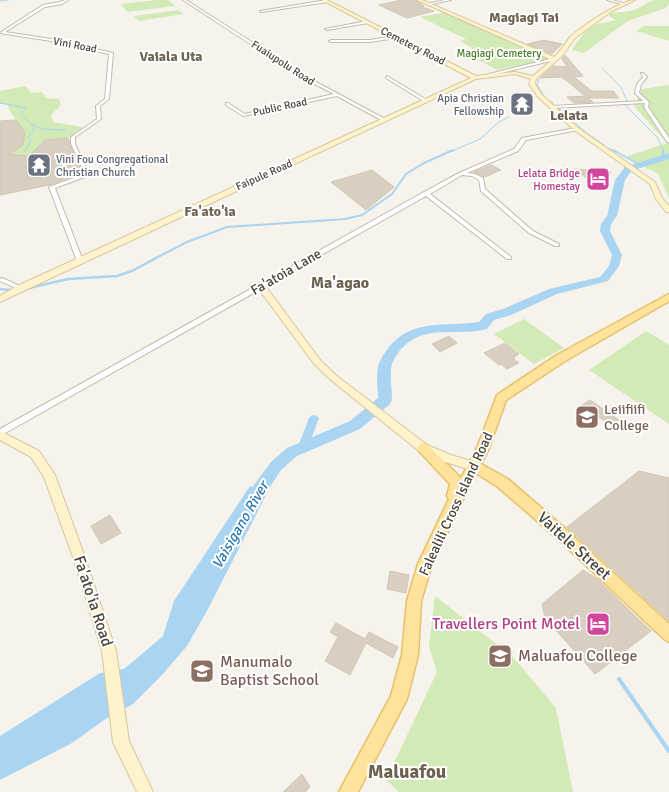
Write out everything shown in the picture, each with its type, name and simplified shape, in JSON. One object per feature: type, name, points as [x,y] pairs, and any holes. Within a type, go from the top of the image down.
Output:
[{"type":"main road","name":"Falealili Cross Island Road","points":[[348,792],[398,699],[410,655],[414,601],[425,564],[451,508],[483,448],[501,398],[561,358],[669,297]]},
{"type":"main road","points":[[424,448],[457,482],[451,508]]},
{"type":"main road","name":"Vaitele Street","points":[[474,466],[503,484],[550,523],[669,634]]},
{"type":"street","name":"Vini Road","points":[[1,33],[44,6],[67,0]]},
{"type":"street","name":"Fuaiupolu Road","points":[[184,0],[302,76],[385,120]]},
{"type":"street","points":[[419,0],[554,59]]},
{"type":"street","points":[[428,4],[450,0]]},
{"type":"street","points":[[608,0],[624,4]]},
{"type":"street","points":[[633,0],[607,12],[577,34],[534,78],[532,84],[576,128],[653,183],[659,199],[669,210]]},
{"type":"street","points":[[261,11],[325,1]]},
{"type":"street","name":"Cemetery Road","points":[[325,1],[475,78]]},
{"type":"street","points":[[327,28],[367,22]]},
{"type":"street","name":"Vini Road","points":[[1,33],[51,40],[111,53],[107,99],[98,106],[98,119],[73,137],[73,144],[88,175],[52,187],[80,261]]},
{"type":"street","points":[[331,41],[370,41],[395,37]]},
{"type":"street","points":[[475,78],[554,59]]},
{"type":"street","points":[[475,78],[515,73],[534,78]]},
{"type":"street","points":[[642,74],[645,77],[639,84],[637,93],[647,102]]},
{"type":"street","points":[[387,77],[426,101]]},
{"type":"street","name":"Faipule Road","points":[[0,299],[20,288],[475,78]]},
{"type":"street","name":"Public Road","points":[[227,104],[244,115],[336,95]]},
{"type":"street","points":[[552,106],[647,102]]},
{"type":"street","points":[[647,102],[646,107],[669,141]]},
{"type":"street","name":"Fa'atoia Lane","points":[[0,434],[461,174],[516,150],[520,143],[528,137],[576,128]]},
{"type":"street","points":[[461,174],[473,175],[481,179],[483,190],[531,232],[557,245]]},
{"type":"street","points":[[426,194],[509,258]]},
{"type":"street","points":[[2,280],[20,288]]},
{"type":"street","points":[[261,286],[318,362],[358,396],[424,448],[449,459],[474,466]]},
{"type":"street","name":"Fa'ato'ia Road","points":[[0,434],[35,454],[49,475],[80,560],[111,658],[121,742],[145,792]]},
{"type":"green space","points":[[168,0],[175,6],[127,12],[121,4]]},
{"type":"green space","points":[[669,0],[669,4],[666,8],[628,21],[584,53],[572,50],[580,38],[592,27],[616,20],[609,16],[611,13],[634,10],[650,1]]},
{"type":"green space","points":[[178,10],[184,14],[139,21],[134,16]]},
{"type":"green space","name":"Magiagi Cemetery","points":[[446,12],[547,58],[546,60],[497,70],[464,52],[475,50],[460,41],[466,39],[420,17]]},
{"type":"green space","points":[[643,26],[669,26],[669,41],[636,31]]},
{"type":"green space","points":[[669,85],[669,198],[658,174],[625,157],[667,143],[634,106],[642,89]]},
{"type":"green space","points":[[26,86],[31,93],[42,92],[46,98],[59,99],[61,105],[51,115],[53,122],[83,127],[68,138],[45,140],[29,156],[9,154],[23,145],[25,133],[12,115],[7,104],[0,104],[0,91]]},
{"type":"green space","points":[[524,319],[564,348],[534,364],[494,334]]},
{"type":"green space","points":[[646,331],[669,345],[669,424],[589,370]]},
{"type":"green space","points":[[435,596],[512,656],[556,708],[573,792],[399,792],[386,780],[437,672],[429,647]]},
{"type":"water","points":[[250,486],[266,495],[187,646],[133,704],[104,720],[72,743],[0,780],[0,736],[100,673],[124,669],[163,636],[174,601]]},
{"type":"building","points":[[402,0],[415,0],[424,6],[422,7],[434,11],[407,18],[379,5]]},
{"type":"building","points":[[544,40],[562,44],[552,54],[527,44]]},
{"type":"building","points":[[565,55],[583,76],[574,77],[592,91],[613,91],[619,98],[588,98],[593,102],[574,103],[567,97],[585,96],[562,77],[540,78],[553,66],[567,67],[562,59]]},
{"type":"building","name":"Vini Fou Congregational Christian Church","points":[[16,120],[25,133],[23,145],[9,154],[29,156],[45,140],[68,138],[82,173],[49,185],[0,195],[0,121]]},
{"type":"building","points":[[491,165],[501,170],[485,177],[474,172]]},
{"type":"building","name":"Lelata Bridge Homestay","points":[[574,169],[611,172],[603,187],[599,187]]},
{"type":"building","points":[[372,170],[394,187],[366,210],[331,182]]},
{"type":"building","points":[[449,336],[457,343],[440,352],[432,344]]},
{"type":"building","points":[[505,343],[519,354],[513,358],[519,363],[507,369],[484,353]]},
{"type":"building","points":[[590,400],[619,420],[611,426],[582,405]]},
{"type":"building","points":[[639,471],[669,478],[669,621],[567,527]]},
{"type":"building","points":[[110,515],[121,533],[101,544],[91,526]]},
{"type":"building","name":"Travellers Point Motel","points":[[583,570],[596,578],[651,631],[595,674],[545,618],[542,604]]},
{"type":"building","points":[[390,571],[409,575],[406,593],[387,589]]},
{"type":"building","points":[[336,623],[365,639],[369,632],[398,647],[393,658],[366,643],[350,675],[325,661],[338,637],[330,632]]},
{"type":"building","points":[[302,774],[310,787],[305,792],[283,792]]},
{"type":"waterway","points":[[0,1],[8,0]]},
{"type":"waterway","points":[[602,68],[621,87],[627,101],[625,105],[657,137],[664,152]]},
{"type":"waterway","points":[[539,79],[537,85],[543,94]]},
{"type":"waterway","points":[[0,103],[27,108],[21,114],[31,124],[46,129],[66,130]]},
{"type":"waterway","points":[[558,108],[566,115]]},
{"type":"waterway","points":[[450,152],[480,139],[499,122],[509,117]]},
{"type":"waterway","points":[[568,117],[586,132]]},
{"type":"waterway","points":[[24,152],[31,141],[28,137],[34,131],[33,125]]},
{"type":"waterway","points":[[588,134],[604,145]]},
{"type":"waterway","points":[[609,148],[616,152]]},
{"type":"waterway","points":[[154,259],[187,242],[227,227],[345,219],[362,215],[392,194],[406,174],[424,163],[453,150]]},
{"type":"waterway","points":[[613,150],[640,165]]},
{"type":"waterway","name":"Vaisigano River","points":[[663,150],[663,159]]},
{"type":"waterway","name":"Vaisigano River","points":[[249,505],[276,466],[292,452],[355,425],[385,400],[384,369],[388,358],[406,337],[426,329],[483,326],[490,317],[507,312],[553,291],[604,279],[614,266],[617,255],[605,231],[606,224],[612,216],[620,180],[628,169],[669,156]]},
{"type":"waterway","points":[[29,288],[68,279],[117,276],[132,271],[156,258]]},
{"type":"waterway","points":[[0,289],[10,290]]},
{"type":"waterway","points":[[303,447],[314,418]]},
{"type":"waterway","points":[[619,679],[669,751]]},
{"type":"place","name":"Apia Christian Fellowship","points":[[522,104]]},
{"type":"place","name":"Vini Fou Congregational Christian Church","points":[[39,165]]},
{"type":"place","name":"Lelata Bridge Homestay","points":[[598,179]]},
{"type":"place","name":"Leiifiifi College","points":[[587,417]]},
{"type":"place","name":"Travellers Point Motel","points":[[598,624]]},
{"type":"place","name":"Maluafou College","points":[[500,656]]},
{"type":"place","name":"Manumalo Baptist School","points":[[202,671]]},
{"type":"district","name":"Magiagi Tai","points":[[524,17]]},
{"type":"district","name":"Vaiala Uta","points":[[171,56]]},
{"type":"district","name":"Lelata","points":[[569,115]]},
{"type":"district","name":"Fa'ato'ia","points":[[210,211]]},
{"type":"district","name":"Ma'agao","points":[[340,283]]},
{"type":"district","name":"Maluafou","points":[[407,772]]}]
